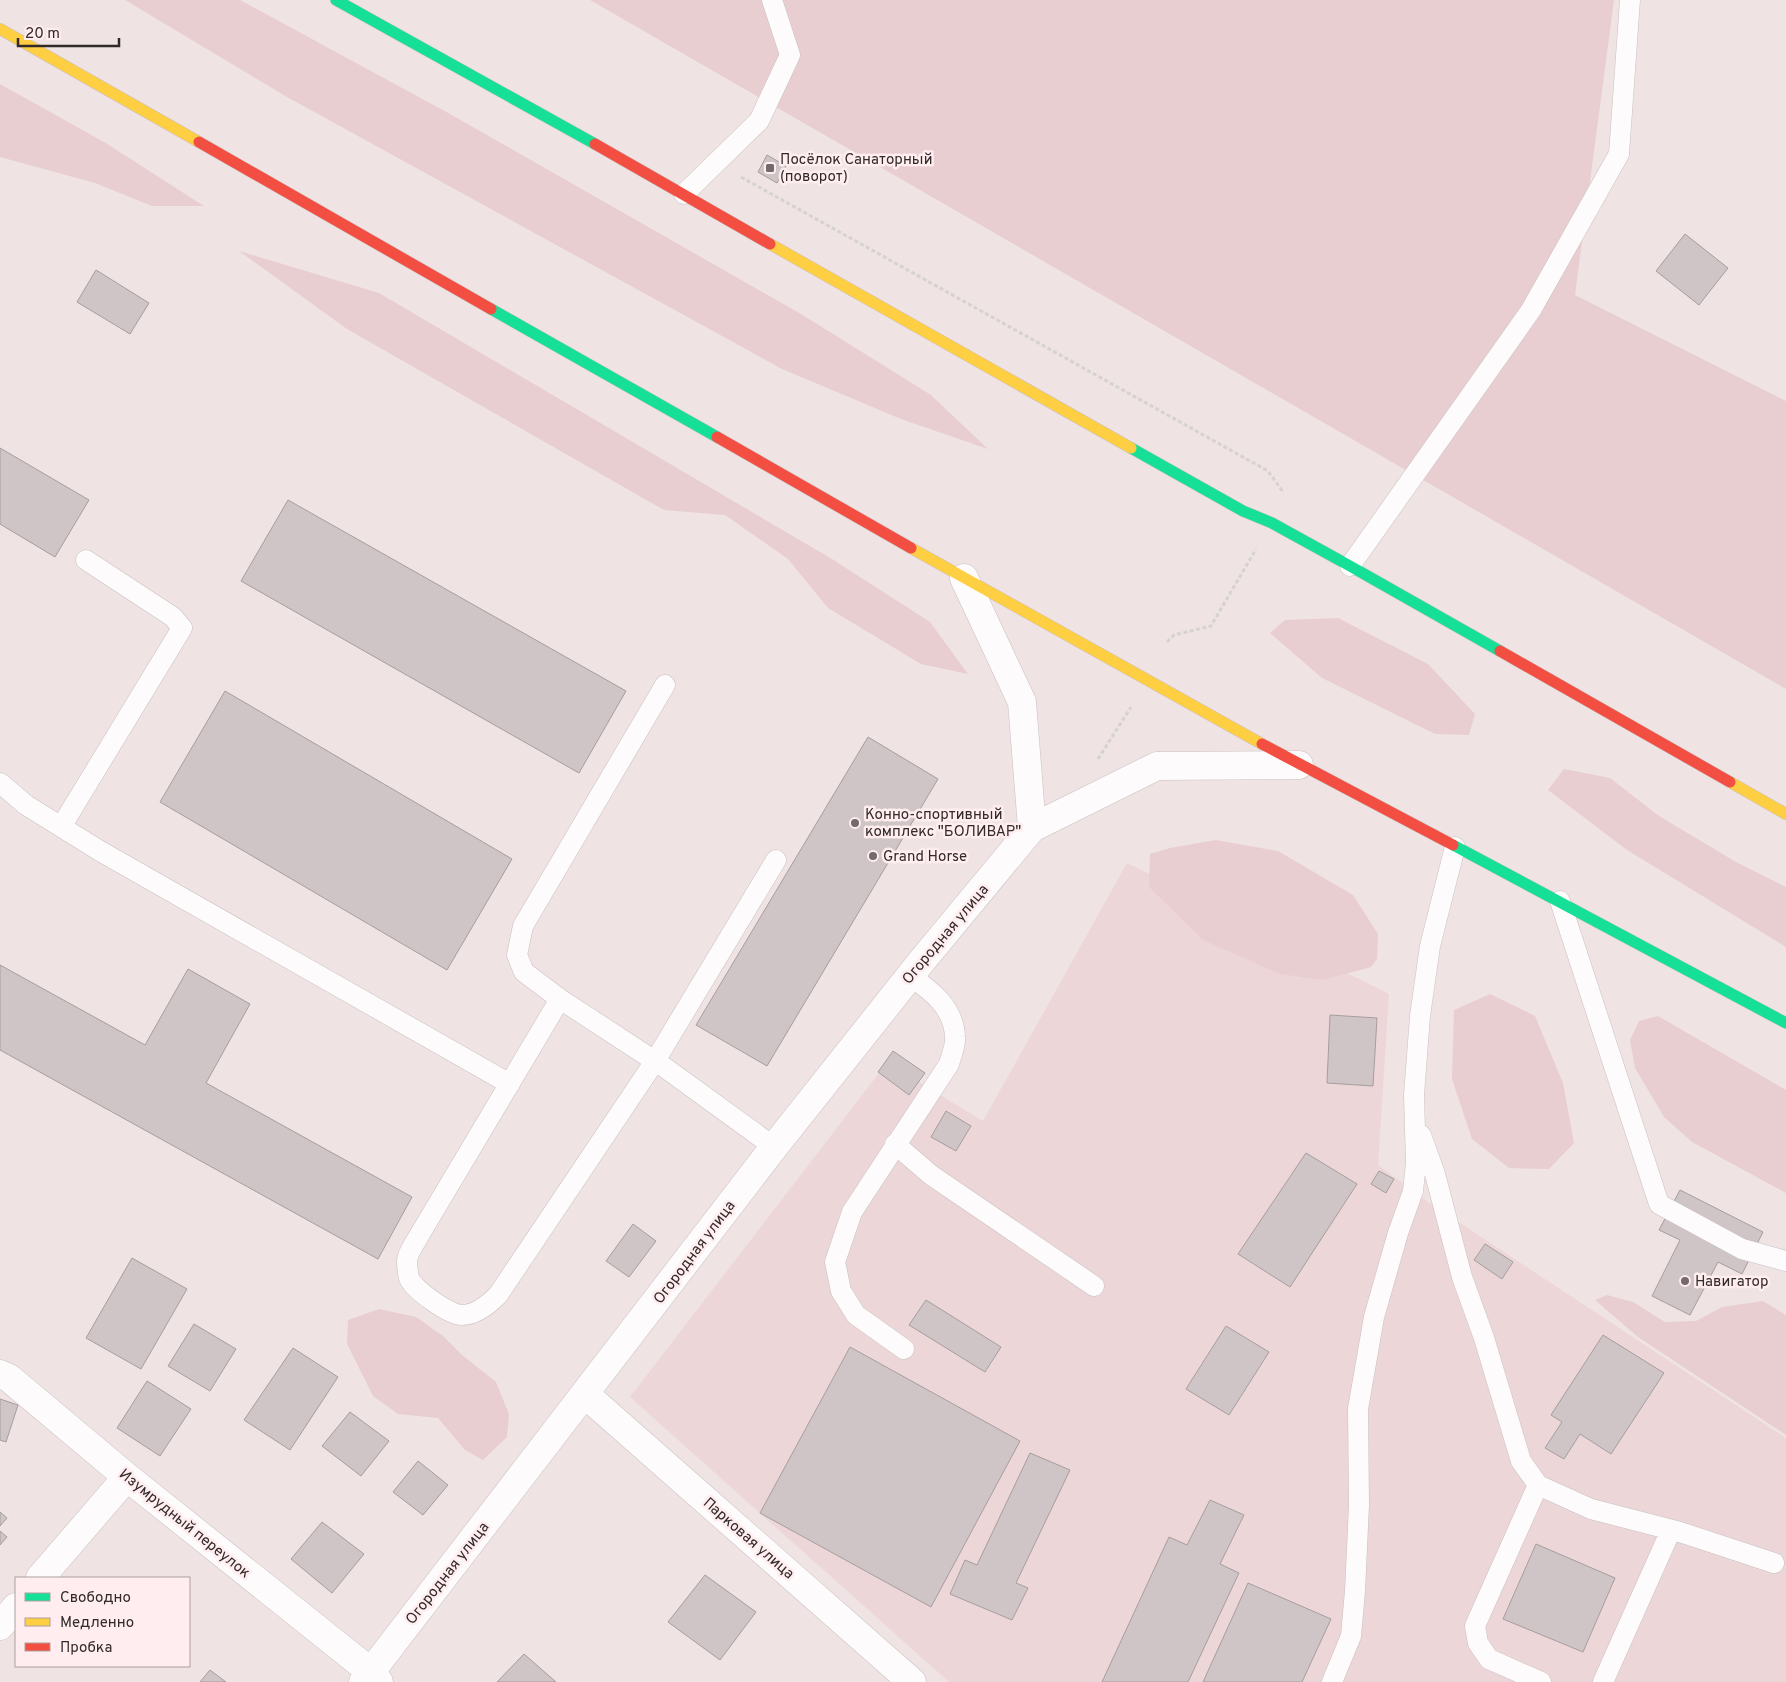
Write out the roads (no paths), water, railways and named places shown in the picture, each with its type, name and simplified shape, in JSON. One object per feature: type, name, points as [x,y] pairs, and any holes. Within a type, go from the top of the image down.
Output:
[{"type":"highway","points":[[336,0],[684,194],[732,223],[1242,511],[1272,523],[1350,566],[1786,814]]},
{"type":"highway","points":[[0,30],[964,578],[1299,765],[1560,901],[1786,1023]]},
{"type":"street","points":[[964,578],[1022,702],[1032,828],[1157,766],[1299,765]]},
{"type":"street","name":"Огородная улица","points":[[371,1679],[774,1148],[910,976],[1032,828]]},
{"type":"street","name":"Изумрудный переулок","points":[[0,1374],[8,1378],[371,1679]]},
{"type":"street","name":"Парковая улица","points":[[586,1395],[912,1682]]},
{"type":"street","points":[[41,1577],[126,1477]]},
{"type":"street","points":[[0,1626],[15,1607]]},
{"type":"lane","points":[[684,194],[759,121],[790,55],[772,0]]},
{"type":"lane","points":[[1350,566],[1530,310],[1619,154],[1630,0]]},
{"type":"lane","points":[[61,827],[182,628],[173,617],[86,560]]},
{"type":"lane","points":[[665,685],[522,926],[517,955],[524,972],[560,999],[655,1061],[774,1148]]},
{"type":"lane","points":[[0,783],[26,805],[61,827],[510,1084]]},
{"type":"lane","points":[[1332,1682],[1351,1636],[1359,1505],[1358,1409],[1374,1316],[1398,1233],[1413,1191],[1416,1162],[1414,1095],[1420,1016],[1430,946],[1455,847]]},
{"type":"lane","points":[[560,999],[420,1234],[407,1260],[410,1279],[421,1292],[450,1312],[461,1315],[472,1313],[488,1305],[498,1295],[655,1061],[776,860]]},
{"type":"lane","points":[[1560,901],[1659,1204],[1742,1250],[1786,1261]]},
{"type":"lane","points":[[904,1349],[856,1315],[841,1291],[835,1262],[852,1212],[949,1064],[956,1038],[950,1014],[934,993],[910,976]]},
{"type":"lane","points":[[1416,1122],[1435,1174],[1462,1277],[1484,1338],[1521,1461],[1538,1485],[1591,1509],[1671,1530],[1774,1563]]},
{"type":"lane","points":[[895,1144],[930,1175],[1094,1286]]},
{"type":"lane","points":[[1538,1485],[1475,1626],[1478,1643],[1490,1659],[1541,1682]]},
{"type":"lane","points":[[1603,1682],[1671,1530]]},
{"type":"place","name":"Посёлок Санаторный (поворот)","points":[[770,168]]},
{"type":"place","name":"Конно-спортивный комплекс \"БОЛИВАР\"","points":[[855,823]]},
{"type":"place","name":"Grand Horse","points":[[873,856]]},
{"type":"place","name":"Навигатор","points":[[1685,1281]]}]
